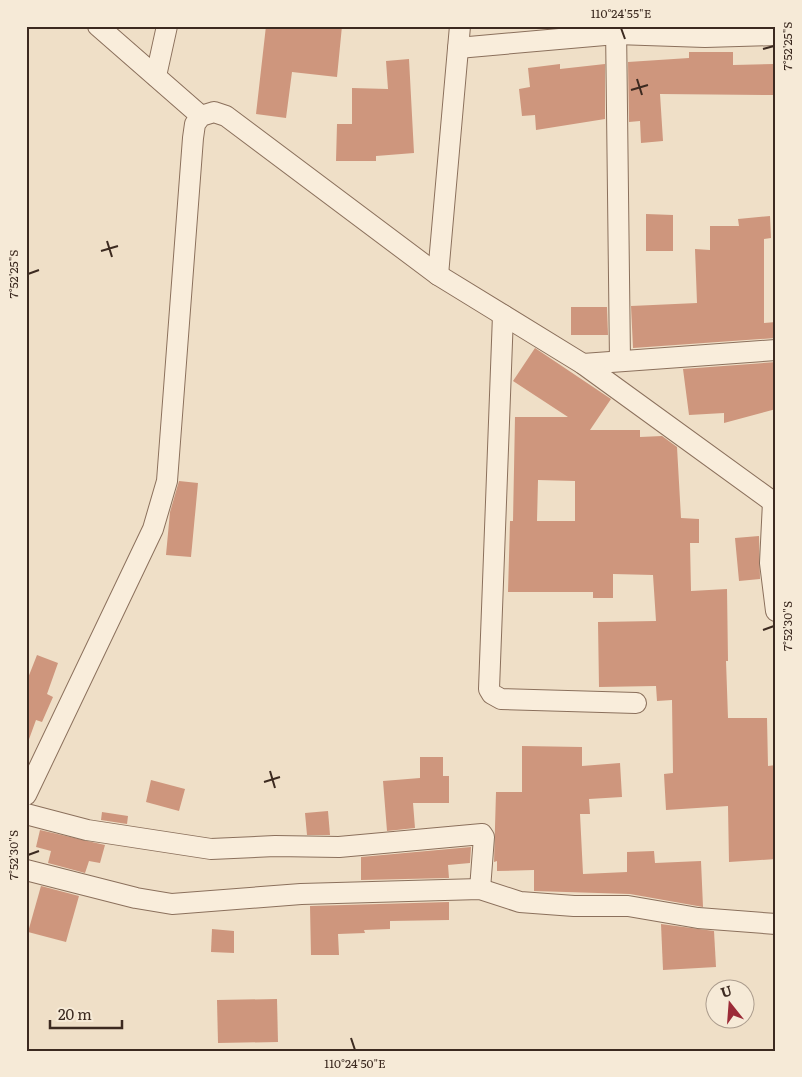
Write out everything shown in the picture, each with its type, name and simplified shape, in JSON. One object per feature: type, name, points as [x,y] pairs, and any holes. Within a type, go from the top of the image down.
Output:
[{"type":"street","points":[[98,26],[201,116]]},
{"type":"street","points":[[156,76],[167,26]]},
{"type":"street","points":[[438,276],[460,26]]},
{"type":"street","points":[[458,48],[616,30],[705,37],[776,35]]},
{"type":"street","points":[[616,30],[620,361]]},
{"type":"street","points":[[26,795],[153,529],[167,481],[193,138],[196,124],[201,116],[214,112],[226,116],[438,276],[583,364],[775,503],[770,562],[776,611]]},
{"type":"street","points":[[503,315],[489,689],[492,694],[501,699],[636,703]]},
{"type":"street","points":[[583,364],[776,350]]},
{"type":"street","points":[[26,814],[87,830],[211,849],[275,846],[339,847],[482,834],[480,889]]},
{"type":"street","points":[[26,870],[136,898],[172,904],[301,894],[480,889],[520,902],[574,906],[628,906],[698,918],[776,924]]},
{"type":"building","points":[[266,26],[342,26],[337,77],[292,72],[286,118],[256,114]]},
{"type":"building","points":[[689,52],[733,52],[733,65],[774,64],[775,95],[660,94],[663,141],[641,143],[640,121],[629,122],[628,62],[689,58]]},
{"type":"building","points":[[409,59],[414,153],[376,156],[376,161],[336,161],[337,124],[352,124],[352,88],[388,89],[386,61]]},
{"type":"building","points":[[560,64],[560,69],[605,64],[605,119],[536,130],[535,115],[522,116],[519,89],[530,87],[528,68]]},
{"type":"building","points":[[646,214],[673,215],[673,251],[646,251]]},
{"type":"building","points":[[770,216],[771,238],[764,239],[764,323],[776,322],[776,338],[633,348],[631,306],[697,303],[695,249],[710,250],[710,226],[739,226],[738,219]]},
{"type":"building","points":[[571,307],[607,307],[608,335],[571,335]]},
{"type":"building","points":[[535,348],[611,399],[590,430],[640,430],[640,437],[662,436],[677,447],[681,518],[699,519],[699,543],[690,543],[691,591],[727,589],[728,661],[726,661],[728,718],[767,718],[768,766],[776,765],[776,859],[729,862],[728,806],[666,810],[664,774],[673,773],[672,700],[657,701],[656,686],[599,687],[598,622],[656,621],[653,575],[613,574],[613,598],[593,598],[593,592],[508,592],[510,521],[513,521],[515,417],[568,417],[513,381]],"holes":[[[538,480],[575,481],[575,521],[537,521]]]},
{"type":"building","points":[[776,362],[776,409],[724,423],[724,413],[689,415],[683,369]]},
{"type":"building","points":[[179,481],[198,483],[191,557],[166,555],[170,512]]},
{"type":"building","points":[[759,536],[760,579],[739,581],[735,538]]},
{"type":"building","points":[[37,655],[58,663],[47,694],[53,697],[42,722],[36,720],[28,742],[26,683]]},
{"type":"building","points":[[522,746],[582,747],[582,766],[620,763],[622,797],[589,799],[590,814],[580,814],[583,874],[627,872],[627,852],[654,851],[655,863],[701,861],[703,907],[630,894],[534,891],[534,870],[497,871],[497,861],[494,862],[496,792],[522,792]]},
{"type":"building","points":[[420,757],[443,757],[443,776],[449,776],[449,803],[413,803],[415,828],[387,831],[383,781],[420,778]]},
{"type":"building","points":[[151,780],[185,789],[179,811],[146,802]]},
{"type":"building","points":[[328,811],[330,835],[307,835],[305,813]]},
{"type":"building","points":[[102,812],[128,816],[127,824],[101,820]]},
{"type":"building","points":[[40,830],[105,845],[100,863],[89,861],[85,873],[48,863],[51,851],[36,847]]},
{"type":"building","points":[[471,847],[470,863],[448,865],[449,878],[361,880],[361,857]]},
{"type":"building","points":[[41,886],[79,896],[66,942],[28,932]]},
{"type":"building","points":[[449,902],[449,920],[390,921],[390,929],[364,930],[365,933],[338,934],[339,955],[311,955],[310,906]]},
{"type":"building","points":[[661,924],[714,931],[716,967],[663,970]]},
{"type":"building","points":[[212,929],[234,931],[234,953],[211,952]]},
{"type":"building","points":[[277,999],[278,1042],[218,1043],[217,1000]]}]
